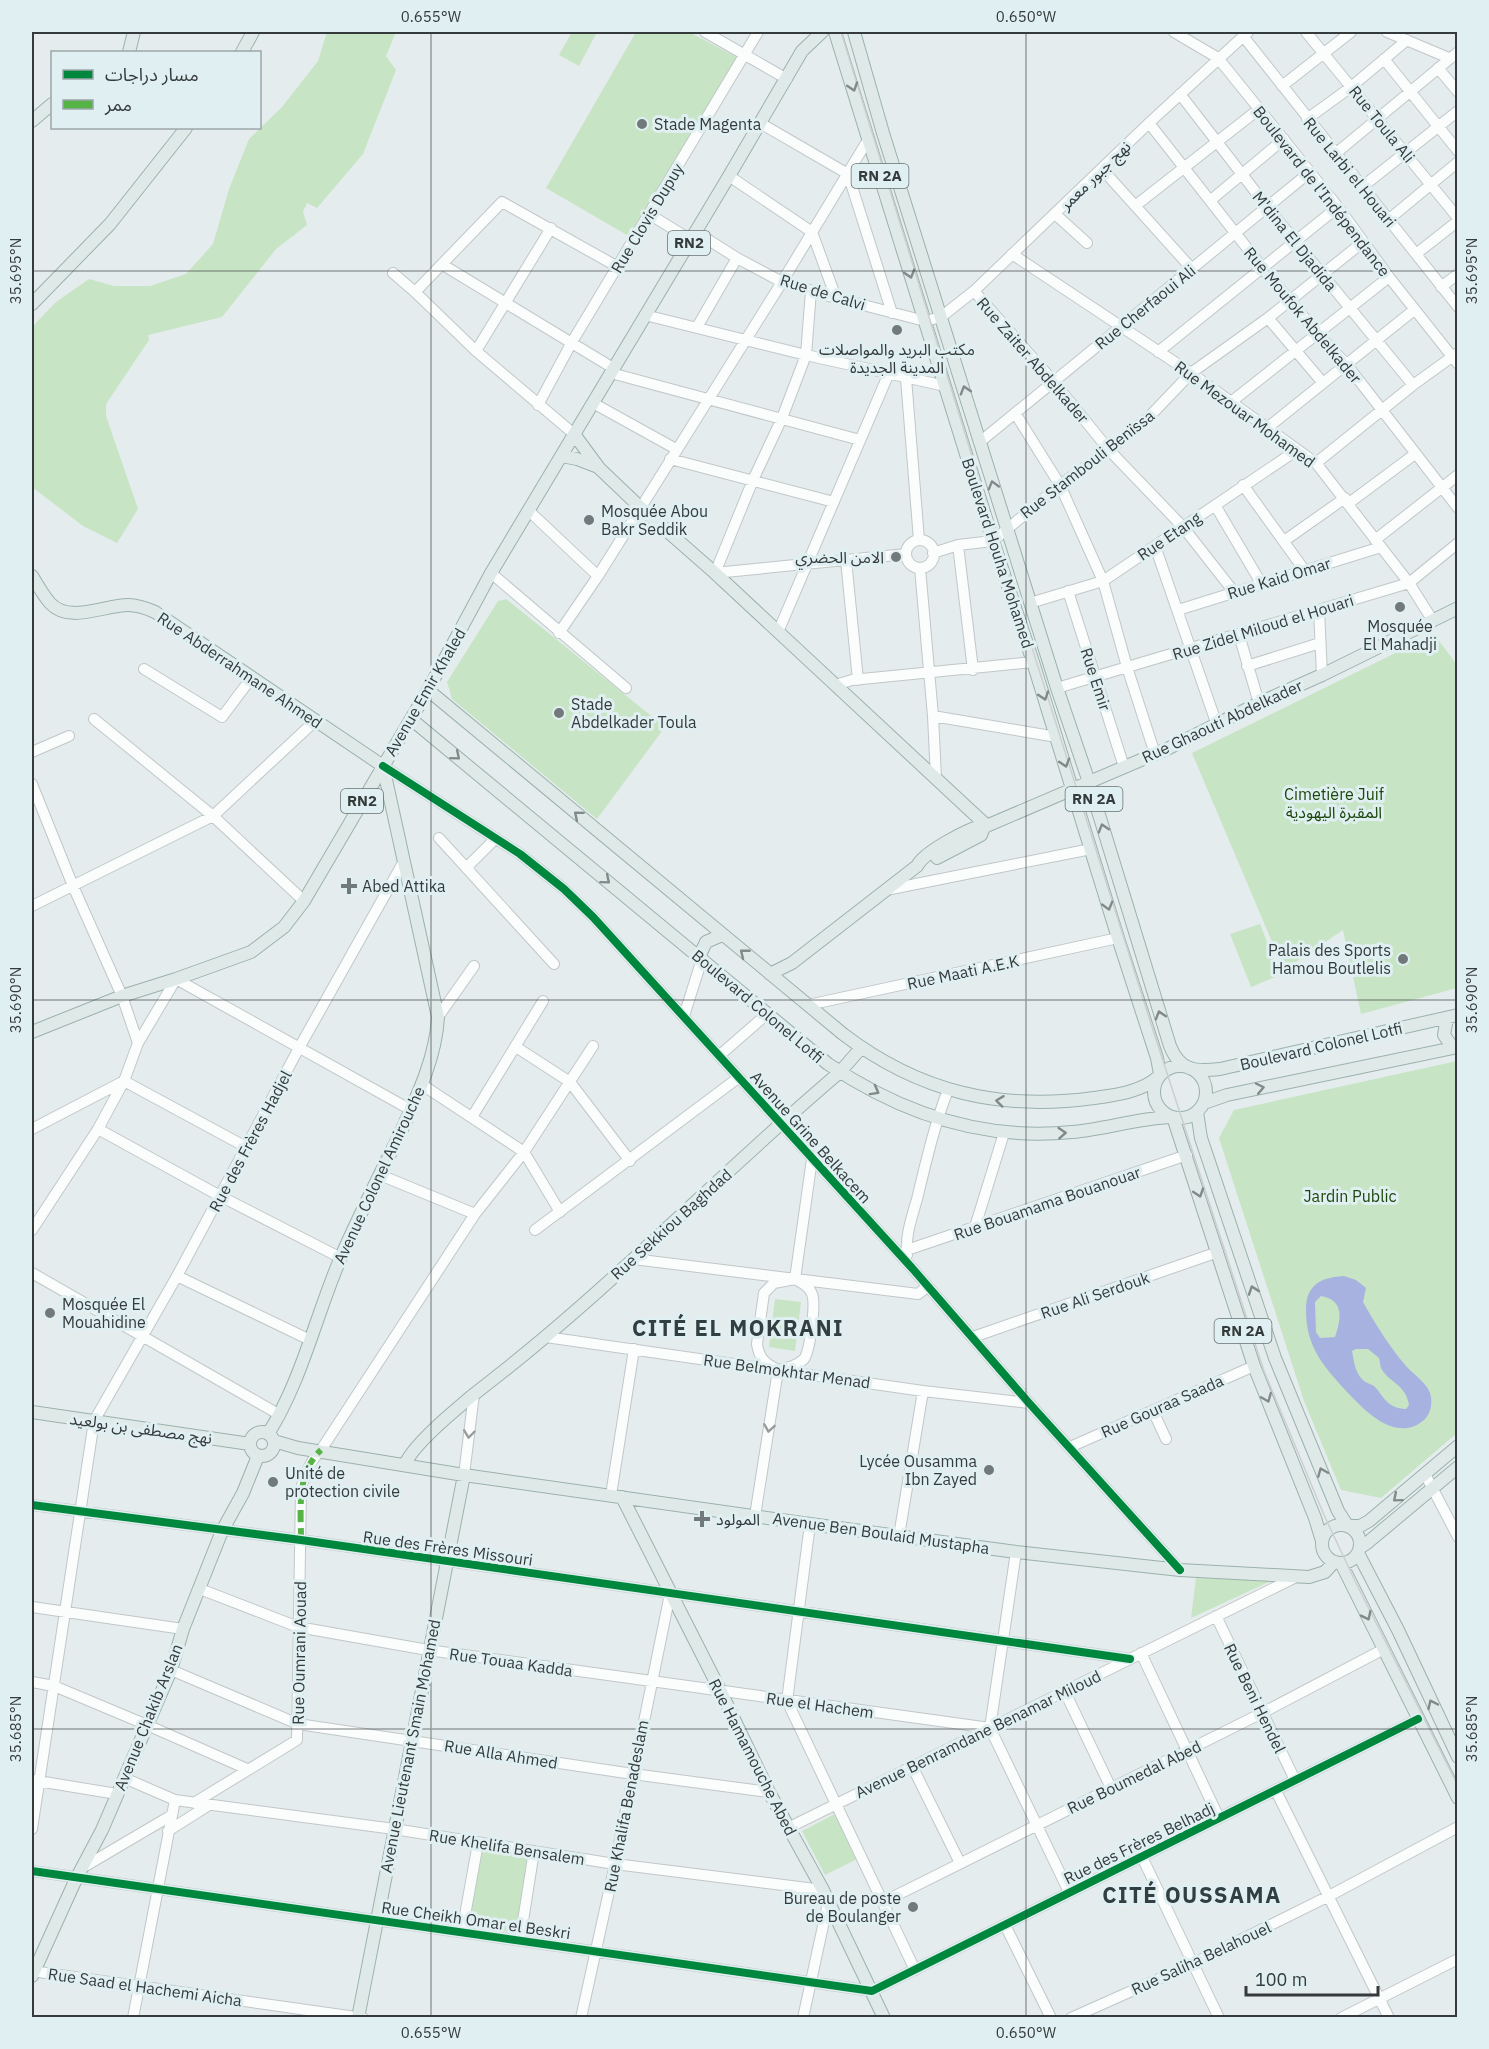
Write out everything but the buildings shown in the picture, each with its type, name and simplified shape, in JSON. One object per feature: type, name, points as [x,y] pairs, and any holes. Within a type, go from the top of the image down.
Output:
[{"type":"main road","points":[[129,51],[134,32]]},
{"type":"main road","points":[[243,51],[253,32]]},
{"type":"main road","points":[[802,51],[811,32]]},
{"type":"main road","name":"RN2","points":[[574,434],[694,236],[802,51],[822,32]]},
{"type":"main road","name":"Boulevard Houha Mohamed","points":[[835,32],[1157,1058],[1159,1075]]},
{"type":"main road","name":"Boulevard Houha Mohamed","points":[[854,32],[883,133],[981,441],[1006,528],[1089,782],[1170,1046],[1175,1058],[1184,1066]]},
{"type":"main road","points":[[32,121],[51,105]]},
{"type":"main road","points":[[32,304],[111,224],[185,129]]},
{"type":"main road","points":[[574,434],[599,468],[936,778],[986,827]]},
{"type":"main road","name":"Avenue Emir Khaled","points":[[32,1032],[122,996],[251,952],[284,927],[304,901],[428,690],[491,573],[574,434]]},
{"type":"main road","points":[[562,456],[599,468]]},
{"type":"main road","name":"Rue Abderrahmane Ahmed","points":[[32,576],[50,604],[58,609],[77,613],[129,605],[143,607],[164,618],[383,766]]},
{"type":"main road","name":"Rue Ghaouti Abdelkader","points":[[770,974],[792,963],[917,866],[923,857],[969,830],[981,826],[986,827],[1155,754],[1458,609]]},
{"type":"main road","name":"Boulevard Colonel Lotfi","points":[[428,690],[808,1005],[861,1048],[891,1066],[948,1090],[1003,1101],[1053,1102],[1094,1098],[1127,1092],[1148,1084],[1159,1075]]},
{"type":"main road","name":"Boulevard Colonel Lotfi","points":[[411,719],[828,1064],[896,1102],[937,1119],[1004,1133],[1073,1132],[1146,1119],[1173,1117]]},
{"type":"main road","name":"Avenue Colonel Amirouche","points":[[271,1442],[340,1258],[411,1110],[437,1034],[438,1017],[383,766]]},
{"type":"main road","points":[[686,946],[699,939],[706,922]]},
{"type":"main road","points":[[700,958],[706,942],[722,935]]},
{"type":"main road","name":"Rue Ghaouti Abdelkader","points":[[781,983],[782,977],[792,963]]},
{"type":"main road","points":[[1452,1016],[1444,1035],[1455,1047]]},
{"type":"main road","name":"Boulevard Colonel Lotfi","points":[[1184,1066],[1200,1070],[1220,1069],[1452,1016]]},
{"type":"main road","name":"Boulevard Colonel Lotfi","points":[[1201,1108],[1227,1095],[1455,1047]]},
{"type":"main road","name":"Rue Sekkiou Baghdad","points":[[405,1465],[407,1457],[418,1445],[474,1394],[546,1337],[827,1084],[861,1048]]},
{"type":"main road","points":[[827,1084],[828,1064]]},
{"type":"main road","points":[[1184,1066],[1194,1070],[1202,1077],[1206,1087],[1201,1108],[1186,1118],[1173,1117],[1160,1110],[1156,1104],[1154,1090],[1159,1075],[1170,1067],[1184,1066]]},
{"type":"main road","name":"RN 2A","points":[[1201,1108],[1201,1138],[1275,1358],[1338,1510],[1348,1526]]},
{"type":"main road","name":"RN 2A","points":[[1173,1117],[1254,1366],[1315,1518],[1322,1541]]},
{"type":"main road","name":"نهج مصطفى بن بولعيد","points":[[32,1412],[250,1444]]},
{"type":"main road","points":[[256,1434],[271,1442],[267,1456],[258,1456],[250,1444],[256,1434]]},
{"type":"main road","name":"Avenue Ben Boulaid Mustapha","points":[[271,1442],[464,1475],[810,1524],[1180,1570],[1308,1577],[1323,1573],[1337,1562]]},
{"type":"main road","points":[[1458,1446],[1369,1521],[1360,1526],[1338,1524],[1330,1528],[1322,1541],[1324,1552],[1337,1562],[1384,1649],[1458,1798]]},
{"type":"main road","name":"Avenue Chakib Arslan","points":[[32,1973],[102,1830],[171,1670],[183,1629],[222,1531],[243,1493],[258,1456]]},
{"type":"main road","points":[[1337,1562],[1352,1560],[1359,1550],[1458,1467]]},
{"type":"main road","name":"Avenue Lieutenant Smain Mohamed","points":[[358,2017],[464,1475]]},
{"type":"main road","name":"Rue Hamamouche Abed","points":[[617,1496],[721,1692],[769,1792],[823,1890],[884,2018]]},
{"type":"main road","points":[[1348,1526],[1359,1535],[1359,1550],[1453,1736],[1458,1757]]},
{"type":"street","points":[[705,32],[787,79]]},
{"type":"street","name":"Rue Clovis Dupuy","points":[[538,405],[572,342],[758,32]]},
{"type":"street","name":"Boulevard de l'Indépendance","points":[[1174,32],[1218,58],[1338,207],[1414,310],[1456,358]]},
{"type":"street","name":"Rue Toula Ali","points":[[1306,32],[1458,220]]},
{"type":"street","points":[[1282,86],[1351,32]]},
{"type":"street","points":[[1387,32],[1453,55]]},
{"type":"street","name":"نهج جبور معمر","points":[[941,317],[974,291],[1149,123],[1246,34]]},
{"type":"street","name":"Rue Larbi el Houari","points":[[1246,34],[1307,119],[1458,307]]},
{"type":"street","points":[[1307,119],[1351,87],[1407,40]]},
{"type":"street","points":[[1335,154],[1453,55]]},
{"type":"street","points":[[1384,59],[1458,151]]},
{"type":"street","points":[[1438,68],[1458,92]]},
{"type":"street","name":"M'dina El Djadida","points":[[1180,94],[1268,208],[1413,385]]},
{"type":"street","points":[[1135,206],[1258,109]]},
{"type":"street","points":[[1362,187],[1458,111]]},
{"type":"street","points":[[760,123],[848,174],[892,313]]},
{"type":"street","name":"Rue Moufok Abdelkader","points":[[1149,123],[1262,267],[1347,365],[1458,508]]},
{"type":"street","points":[[559,633],[641,508],[869,138]]},
{"type":"street","points":[[1211,200],[1284,139]]},
{"type":"street","points":[[1388,220],[1458,162]]},
{"type":"street","points":[[1102,169],[1192,269]]},
{"type":"street","name":"Rue Cherfaoui Ali","points":[[981,441],[1310,172]]},
{"type":"street","points":[[729,176],[812,232],[836,298]]},
{"type":"street","points":[[416,292],[502,202],[618,267]]},
{"type":"street","points":[[1158,352],[1338,207]]},
{"type":"street","name":"Rue de Calvi","points":[[649,214],[782,282],[925,321]]},
{"type":"street","points":[[1055,214],[1087,243]]},
{"type":"street","points":[[1416,254],[1458,220]]},
{"type":"street","points":[[476,351],[551,228]]},
{"type":"street","name":"Rue Stambouli Benïssa","points":[[993,541],[1060,485],[1109,450],[1149,417],[1191,373],[1268,318],[1363,242]]},
{"type":"street","name":"Rue Mezouar Mohamed","points":[[1011,254],[1191,373],[1316,462],[1409,583],[1433,621]]},
{"type":"street","points":[[697,327],[737,258]]},
{"type":"street","points":[[443,265],[572,342],[612,370],[708,400],[860,440]]},
{"type":"street","points":[[393,273],[416,292],[476,351],[574,434]]},
{"type":"street","points":[[1441,287],[1458,274]]},
{"type":"street","points":[[1231,402],[1389,277]]},
{"type":"street","points":[[811,291],[806,355],[782,418],[753,480],[715,573],[906,554]]},
{"type":"street","name":"Rue Zaiter Abdelkader","points":[[974,291],[1053,381],[1109,450],[1183,527],[1234,592]]},
{"type":"street","points":[[1267,428],[1414,310]]},
{"type":"street","points":[[645,315],[746,338],[806,355],[945,386]]},
{"type":"street","points":[[925,321],[941,317]]},
{"type":"street","points":[[1268,318],[1323,383]]},
{"type":"street","points":[[1316,462],[1413,385],[1456,358]]},
{"type":"street","points":[[778,632],[889,373]]},
{"type":"street","points":[[906,378],[919,540]]},
{"type":"street","points":[[592,403],[673,454],[753,480],[834,502]]},
{"type":"street","points":[[1015,413],[1060,485],[1103,580],[1127,668],[1155,754]]},
{"type":"street","name":"Rue Etang","points":[[1030,603],[1103,580],[1297,450]]},
{"type":"street","points":[[1284,541],[1415,454]]},
{"type":"street","points":[[1378,543],[1458,475]]},
{"type":"street","points":[[1243,485],[1305,571]]},
{"type":"street","points":[[1215,505],[1261,583]]},
{"type":"street","points":[[528,510],[598,576]]},
{"type":"street","points":[[919,540],[927,543],[933,552],[928,564],[920,568],[911,565],[906,554],[908,546],[919,540]]},
{"type":"street","points":[[933,552],[958,545],[993,541]]},
{"type":"street","name":"Rue Kaid Omar","points":[[1178,610],[1305,571],[1378,543]]},
{"type":"street","name":"Rue Zidel Miloud el Houari","points":[[1057,688],[1191,650],[1409,583],[1458,543]]},
{"type":"street","points":[[958,545],[973,670]]},
{"type":"street","points":[[1155,546],[1217,725]]},
{"type":"street","points":[[846,560],[858,680]]},
{"type":"street","points":[[920,568],[936,778]]},
{"type":"street","points":[[491,573],[626,688]]},
{"type":"street","name":"Rue Emir","points":[[1068,591],[1124,767]]},
{"type":"street","points":[[1319,610],[1322,675]]},
{"type":"street","points":[[1239,635],[1259,703]]},
{"type":"street","points":[[1247,666],[1320,643]]},
{"type":"street","points":[[835,685],[858,680],[973,670],[1033,662]]},
{"type":"street","points":[[144,669],[222,717],[252,677]]},
{"type":"street","points":[[933,716],[1057,737]]},
{"type":"street","points":[[94,719],[213,816],[304,901]]},
{"type":"street","points":[[32,906],[213,816],[316,720]]},
{"type":"street","points":[[32,752],[69,736]]},
{"type":"street","name":"Avenue Grine Belkacem","points":[[383,766],[520,854],[593,916],[912,1268],[1029,1403],[1180,1570]]},
{"type":"street","points":[[32,784],[73,886],[122,996],[138,1043]]},
{"type":"street","points":[[439,837],[554,964]]},
{"type":"street","points":[[467,867],[496,838]]},
{"type":"street","points":[[886,890],[1091,849]]},
{"type":"street","name":"Rue des Frères Hadjel","points":[[94,1421],[177,1276],[299,1048],[404,861]]},
{"type":"street","name":"Rue Maati A.E.K","points":[[808,1005],[1118,938]]},
{"type":"street","points":[[684,1016],[700,958]]},
{"type":"street","points":[[438,1017],[474,966]]},
{"type":"street","points":[[32,1230],[98,1129],[124,1080],[138,1043],[176,979],[411,1110]]},
{"type":"street","points":[[472,1117],[543,1001]]},
{"type":"street","points":[[720,1055],[767,1014]]},
{"type":"street","name":"Rue Oumrani Aouad","points":[[194,1803],[297,1740],[303,1479],[317,1454],[475,1214],[524,1152],[593,1046]]},
{"type":"street","points":[[516,1047],[570,1082],[630,1161]]},
{"type":"street","points":[[535,1230],[738,1078]]},
{"type":"street","points":[[32,1129],[124,1080]]},
{"type":"street","points":[[124,1080],[246,1147]]},
{"type":"street","points":[[421,1084],[524,1152],[560,1212]]},
{"type":"street","points":[[912,1268],[907,1250],[908,1236],[937,1119],[948,1090]]},
{"type":"street","points":[[98,1129],[340,1258]]},
{"type":"street","points":[[975,1227],[1004,1133]]},
{"type":"street","name":"Rue Bouamama Bouanouar","points":[[907,1250],[1186,1155]]},
{"type":"street","points":[[795,1279],[812,1159]]},
{"type":"street","points":[[380,1175],[475,1214]]},
{"type":"street","points":[[886,1240],[892,1244],[900,1244],[908,1236]]},
{"type":"street","name":"Rue Ali Serdouk","points":[[973,1337],[1218,1252]]},
{"type":"street","points":[[633,1259],[918,1294],[927,1287]]},
{"type":"street","points":[[32,1273],[280,1415]]},
{"type":"street","points":[[177,1276],[310,1340]]},
{"type":"street","points":[[795,1279],[809,1288],[813,1300],[808,1350],[801,1362],[778,1370],[765,1363],[758,1351],[764,1293],[774,1283],[795,1279]]},
{"type":"street","name":"Rue Belmokhtar Menad","points":[[546,1337],[923,1391],[1029,1403]]},
{"type":"street","points":[[617,1496],[634,1349]]},
{"type":"street","name":"Rue Gouraa Saada","points":[[1070,1447],[1254,1366]]},
{"type":"street","points":[[755,1516],[778,1370]]},
{"type":"street","points":[[899,1536],[923,1391]]},
{"type":"street","points":[[464,1475],[474,1394]]},
{"type":"street","points":[[1153,1411],[1166,1439]]},
{"type":"street","points":[[32,1830],[36,1780],[54,1686],[94,1421]]},
{"type":"street","points":[[1425,1474],[1458,1537]]},
{"type":"street","name":"Rue des Frères Missouri","points":[[32,1505],[301,1540],[1130,1659]]},
{"type":"street","points":[[810,1524],[787,1701],[915,1970]]},
{"type":"street","points":[[1016,1551],[990,1728],[1070,1892]]},
{"type":"street","name":"Avenue Benramdane Benamar Miloud","points":[[788,1828],[1297,1576]]},
{"type":"street","name":"Rue Touaa Kadda","points":[[200,1589],[298,1627],[428,1650],[651,1682]]},
{"type":"street","name":"Rue Khalifa Benadeslam","points":[[581,2018],[670,1594]]},
{"type":"street","points":[[32,1607],[183,1629]]},
{"type":"street","name":"Rue Beni Hendel","points":[[1216,1616],[1295,1780]]},
{"type":"street","name":"Rue Boumedal Abed","points":[[883,1902],[1262,1713],[1384,1649]]},
{"type":"street","points":[[1141,1653],[1219,1818]]},
{"type":"street","name":"Rue Alla Ahmed","points":[[171,1670],[298,1724],[769,1792]]},
{"type":"street","points":[[32,1682],[54,1686],[247,1769]]},
{"type":"street","name":"Rue el Hachem","points":[[651,1682],[990,1728]]},
{"type":"street","points":[[1065,1692],[1111,1788]]},
{"type":"street","name":"Rue des Frères Belhadj","points":[[872,1991],[1418,1719]]},
{"type":"street","points":[[912,1766],[960,1863]]},
{"type":"street","name":"Rue Khelifa Bensalem","points":[[124,1778],[175,1800],[394,1829],[615,1864],[823,1890]]},
{"type":"street","points":[[36,1780],[117,1794]]},
{"type":"street","points":[[1276,1791],[1389,2018]]},
{"type":"street","points":[[133,2018],[175,1800]]},
{"type":"street","points":[[168,1831],[209,1805]]},
{"type":"street","points":[[79,1873],[172,1815]]},
{"type":"street","name":"Rue Saliha Belahouel","points":[[1071,2018],[1192,1964],[1329,1896],[1458,1827]]},
{"type":"street","points":[[462,1932],[478,1843]]},
{"type":"street","points":[[520,1940],[534,1851]]},
{"type":"street","points":[[1142,1857],[1220,2018]]},
{"type":"street","name":"Rue Cheikh Omar el Beskri","points":[[32,1871],[79,1873],[158,1889],[872,1991]]},
{"type":"street","points":[[803,2018],[828,1903]]},
{"type":"street","points":[[1005,1925],[1051,2018]]},
{"type":"street","points":[[1341,2018],[1458,1959]]},
{"type":"street","name":"Rue Saad el Hachemi Aicha","points":[[32,1973],[363,2018]]},
{"type":"green space","points":[[327,32],[396,32],[386,56],[396,70],[363,154],[317,208],[307,203],[303,212],[307,225],[276,249],[222,317],[148,335],[149,340],[106,404],[106,416],[138,509],[117,543],[83,526],[32,487],[32,327],[56,302],[89,279],[114,286],[150,286],[186,274],[213,244],[229,189],[249,139],[282,107],[318,61]]},
{"type":"green space","points":[[572,32],[597,32],[579,66],[559,55]]},
{"type":"green space","name":"Stade Magenta","points":[[636,32],[689,32],[740,59],[632,238],[546,188]]},
{"type":"green space","name":"Stade Abdelkader Toula","points":[[506,599],[665,727],[597,819],[452,699],[447,682],[498,601]]},
{"type":"green space","name":"Cimetière Juif المقبرة اليهودية","points":[[1434,634],[1457,665],[1457,988],[1361,1014],[1343,930],[1284,970],[1192,753]]},
{"type":"green space","points":[[1260,924],[1280,975],[1251,987],[1230,934]]},
{"type":"green space","name":"Jardin Public","points":[[1457,1061],[1457,1433],[1381,1498],[1341,1490],[1304,1401],[1219,1138],[1234,1110]]},
{"type":"green space","points":[[775,1299],[801,1302],[795,1351],[769,1347]]},
{"type":"green space","points":[[1196,1578],[1271,1581],[1191,1618]]},
{"type":"green space","points":[[835,1814],[857,1859],[825,1875],[802,1831]]},
{"type":"green space","points":[[480,1847],[530,1854],[518,1933],[468,1925]]},
{"type":"water","points":[[1344,1276],[1356,1280],[1366,1288],[1363,1302],[1378,1327],[1388,1343],[1430,1393],[1430,1411],[1425,1419],[1415,1426],[1394,1427],[1374,1417],[1356,1402],[1332,1375],[1313,1347],[1307,1324],[1308,1295],[1321,1281]],"holes":[[[1321,1296],[1329,1298],[1338,1306],[1340,1318],[1335,1337],[1320,1338],[1316,1332],[1315,1302]],[[1368,1349],[1379,1358],[1384,1373],[1404,1392],[1409,1405],[1406,1409],[1391,1405],[1375,1387],[1361,1378],[1355,1367],[1352,1351]]]},
{"type":"tram line","points":[[841,32],[997,537],[1264,1371],[1324,1515],[1458,1786]]},
{"type":"marked path","points":[[301,1540],[304,1480],[307,1469],[321,1450]]},
{"type":"cycle path","points":[[383,766],[520,854],[564,889],[593,917],[912,1268],[1029,1403],[1180,1570]]},
{"type":"cycle path","points":[[32,1505],[301,1540],[1130,1659]]},
{"type":"cycle path","points":[[32,1871],[872,1991],[1418,1719]]},
{"type":"place","name":"Stade Magenta","points":[[642,124]]},
{"type":"place","name":"مكتب البريد والمواصلات المدينة الجديدة","points":[[897,330]]},
{"type":"place","name":"Mosquée Abou Bakr Seddik","points":[[589,520]]},
{"type":"place","name":"الامن الحضري","points":[[896,557]]},
{"type":"place","name":"Mosquée El Mahadji","points":[[1400,607]]},
{"type":"place","name":"Stade Abdelkader Toula","points":[[559,713]]},
{"type":"place","name":"Abed Attika","points":[[349,886]]},
{"type":"place","name":"Palais des Sports Hamou Boutlelis","points":[[1403,959]]},
{"type":"place","name":"Mosquée El Mouahidine","points":[[50,1313]]},
{"type":"place","name":"Lycée Ousamma Ibn Zayed","points":[[989,1470]]},
{"type":"place","name":"Unité de protection civile","points":[[273,1482]]},
{"type":"place","name":"المولود","points":[[702,1519]]},
{"type":"place","name":"Bureau de poste de Boulanger","points":[[913,1907]]},
{"type":"district","name":"CITÉ EL MOKRANI","points":[[738,1328]]},
{"type":"district","name":"CITÉ OUSSAMA","points":[[1192,1895]]}]
